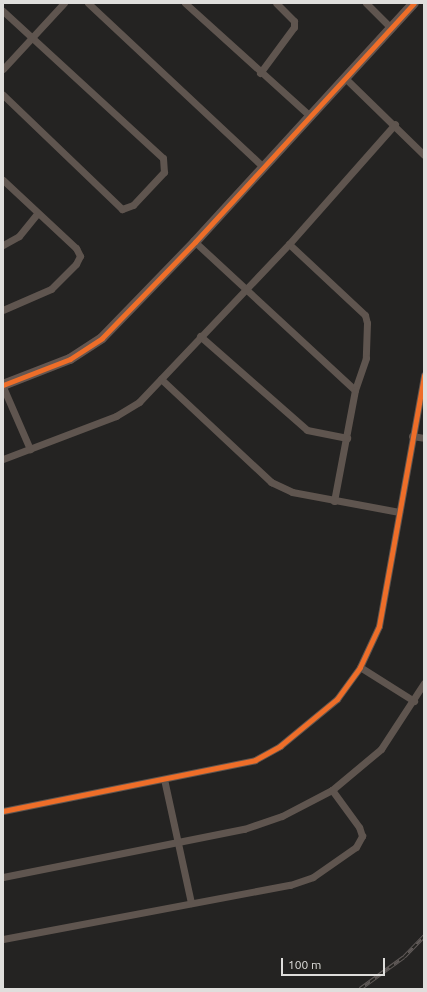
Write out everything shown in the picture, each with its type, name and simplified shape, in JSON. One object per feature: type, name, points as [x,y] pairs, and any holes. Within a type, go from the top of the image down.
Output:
[{"type":"street","points":[[3,69],[64,3]]},
{"type":"street","points":[[88,3],[263,167]]},
{"type":"street","points":[[185,3],[310,116]]},
{"type":"street","points":[[260,72],[294,27],[294,21],[276,3]]},
{"type":"street","points":[[366,3],[390,28]]},
{"type":"street","points":[[30,449],[3,386],[70,359],[92,346],[195,242],[414,3]]},
{"type":"street","points":[[3,11],[163,158],[164,172],[133,206],[122,209],[3,95]]},
{"type":"street","points":[[345,78],[396,124],[424,155]]},
{"type":"street","points":[[3,459],[116,416],[139,402],[200,336],[289,244],[396,124]]},
{"type":"street","points":[[3,180],[37,214],[76,248],[80,256],[76,264],[52,288],[3,310]]},
{"type":"street","points":[[3,245],[19,236],[37,214]]},
{"type":"street","points":[[195,242],[245,290],[355,390]]},
{"type":"street","points":[[289,244],[365,315],[366,358],[355,390],[334,500]]},
{"type":"street","points":[[200,336],[307,430],[347,438]]},
{"type":"street","points":[[3,811],[244,763],[275,749],[337,699],[360,667],[379,626],[398,512],[424,375]]},
{"type":"street","points":[[161,379],[271,482],[292,492],[398,512]]},
{"type":"street","points":[[412,436],[424,438]]},
{"type":"street","points":[[360,667],[414,701]]},
{"type":"street","points":[[3,877],[179,843],[262,824],[332,790],[381,749],[414,701],[424,683]]},
{"type":"street","points":[[164,779],[191,903]]},
{"type":"street","points":[[3,939],[300,882],[327,869],[356,847],[362,836],[361,830],[332,790]]},
{"type":"railway","points":[[360,989],[404,957],[424,936]]},
{"type":"cycle path","points":[[3,385],[70,359],[102,338],[195,242],[414,3]]},
{"type":"cycle path","points":[[3,811],[255,760],[280,746],[337,699],[360,667],[379,626],[424,375]]}]
